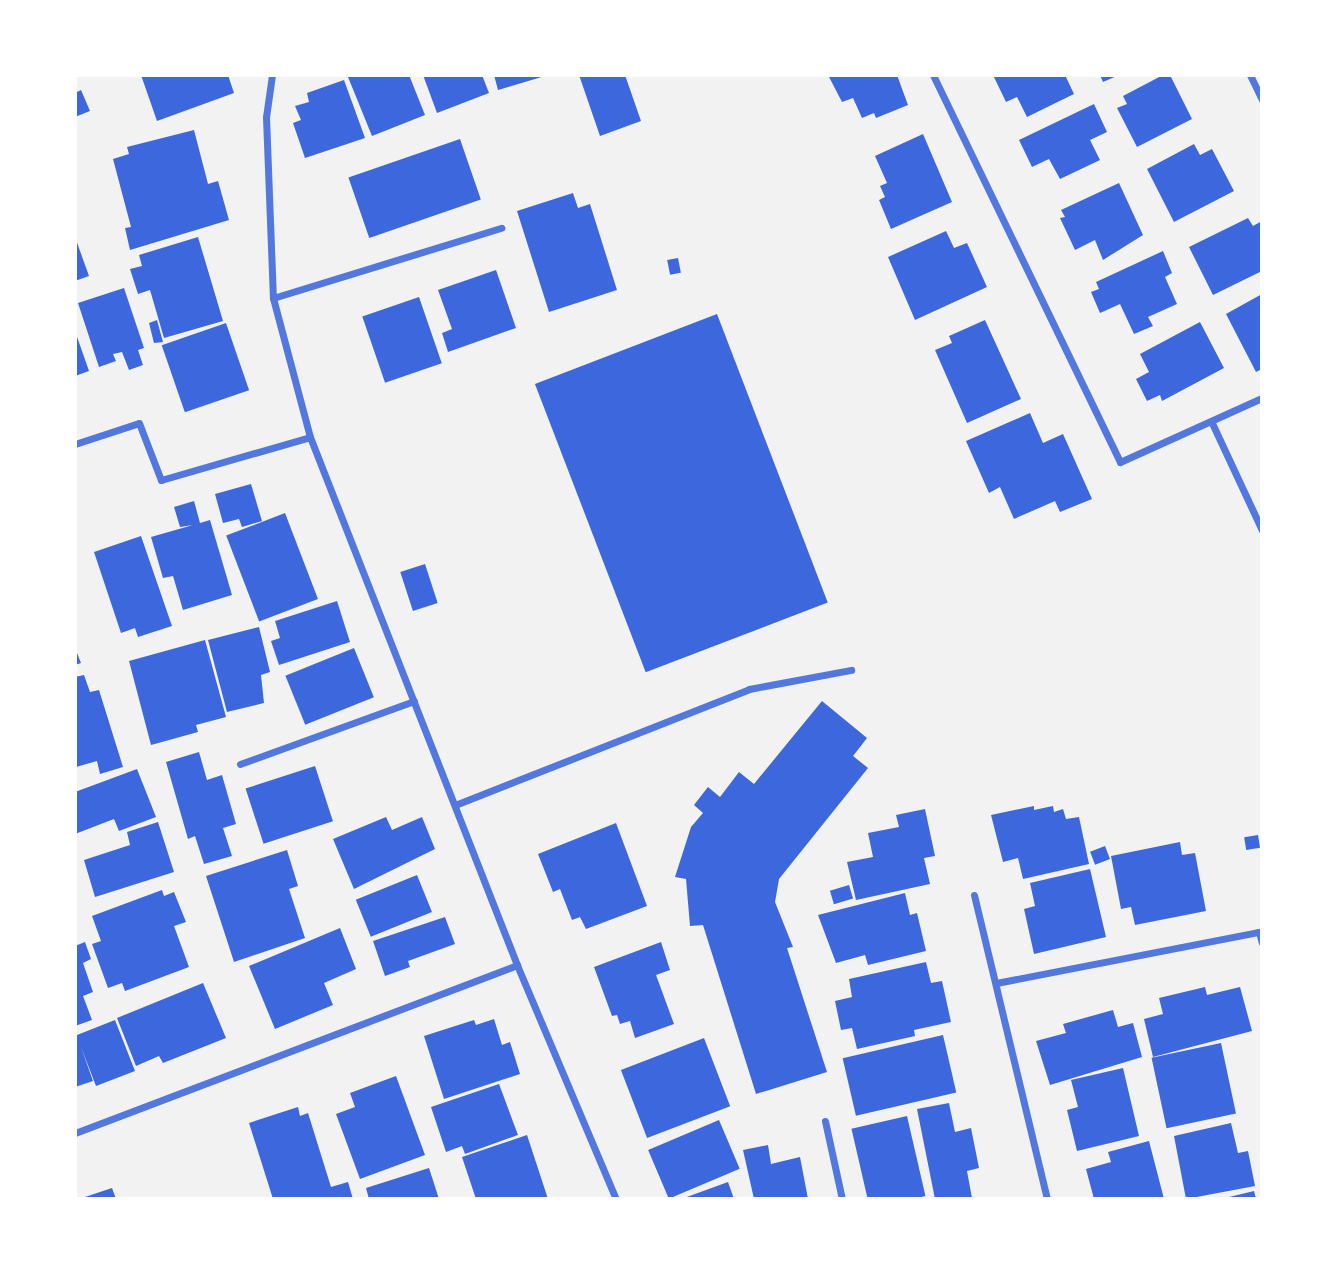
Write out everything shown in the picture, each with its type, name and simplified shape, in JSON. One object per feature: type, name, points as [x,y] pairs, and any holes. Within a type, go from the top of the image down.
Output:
[{"type":"street","points":[[272,75],[266,117],[273,298],[310,437],[517,965],[617,1199]]},
{"type":"street","points":[[933,75],[1120,462],[1212,423],[1262,398]]},
{"type":"street","points":[[1250,75],[1262,100]]},
{"type":"street","points":[[273,298],[501,228]]},
{"type":"street","points":[[75,444],[139,423],[161,480],[310,437]]},
{"type":"street","points":[[1212,423],[1262,530]]},
{"type":"street","points":[[455,805],[749,689],[851,670]]},
{"type":"street","points":[[240,764],[414,701]]},
{"type":"street","points":[[974,895],[1047,1199]]},
{"type":"street","points":[[996,983],[1259,932],[1262,943]]},
{"type":"street","points":[[75,1133],[517,965]]},
{"type":"street","points":[[825,1121],[842,1199]]},
{"type":"building","points":[[141,75],[228,75],[234,93],[157,121]]},
{"type":"building","points":[[409,75],[425,115],[372,136],[348,77]]},
{"type":"building","points":[[423,75],[482,75],[489,93],[437,113]]},
{"type":"building","points":[[494,75],[545,75],[545,76],[498,90]]},
{"type":"building","points":[[579,75],[625,75],[641,121],[600,136]]},
{"type":"building","points":[[828,75],[897,75],[908,105],[876,118],[874,113],[862,118],[853,98],[842,102]]},
{"type":"building","points":[[993,75],[1065,75],[1074,94],[1027,117],[1017,97],[1006,102]]},
{"type":"building","points":[[1100,75],[1119,75],[1103,82]]},
{"type":"building","points":[[1163,75],[1170,75],[1192,119],[1137,147],[1117,108],[1127,104],[1123,96]]},
{"type":"building","points":[[344,80],[365,138],[305,158],[293,123],[301,120],[295,106],[309,102],[307,93]]},
{"type":"building","points":[[81,90],[90,111],[75,117],[75,93]]},
{"type":"building","points":[[1094,104],[1107,132],[1090,140],[1100,160],[1060,179],[1049,159],[1032,167],[1019,140]]},
{"type":"building","points":[[194,130],[208,184],[218,181],[229,220],[130,250],[125,228],[131,227],[113,159],[129,154],[127,147]]},
{"type":"building","points":[[923,134],[952,202],[891,229],[879,200],[885,197],[880,186],[887,183],[875,156]]},
{"type":"building","points":[[460,139],[481,200],[369,238],[348,177]]},
{"type":"building","points":[[1194,144],[1200,155],[1212,149],[1234,191],[1174,222],[1147,169]]},
{"type":"building","points":[[1119,183],[1143,235],[1103,260],[1095,240],[1075,250],[1060,218],[1065,217],[1061,210]]},
{"type":"building","points":[[573,193],[578,208],[590,204],[617,290],[549,312],[517,211]]},
{"type":"building","points":[[1248,218],[1253,226],[1262,221],[1262,271],[1213,295],[1189,247]]},
{"type":"building","points":[[946,231],[954,248],[967,243],[987,287],[915,320],[888,257]]},
{"type":"building","points":[[75,237],[89,276],[75,281]]},
{"type":"building","points":[[198,237],[223,321],[164,338],[150,290],[138,294],[130,269],[142,266],[139,255]]},
{"type":"building","points":[[1163,251],[1172,273],[1165,277],[1177,304],[1148,317],[1153,326],[1134,334],[1120,304],[1100,313],[1091,292],[1099,289],[1096,282]]},
{"type":"building","points":[[678,258],[681,273],[670,275],[667,260]]},
{"type":"building","points":[[496,270],[516,328],[448,352],[442,333],[452,329],[438,290]]},
{"type":"building","points":[[124,288],[144,348],[138,350],[143,365],[129,370],[122,352],[113,354],[116,361],[99,367],[78,303]]},
{"type":"building","points":[[1262,294],[1262,369],[1256,372],[1226,314]]},
{"type":"building","points":[[419,297],[442,363],[385,383],[362,317]]},
{"type":"building","points":[[717,314],[828,602],[646,672],[535,384]]},
{"type":"building","points":[[157,320],[163,342],[154,343],[149,323]]},
{"type":"building","points":[[985,320],[1021,399],[967,423],[935,350],[952,343],[949,336]]},
{"type":"building","points":[[1200,322],[1224,368],[1162,401],[1160,395],[1147,401],[1136,379],[1149,372],[1140,354]]},
{"type":"building","points":[[226,323],[249,390],[185,412],[162,345]]},
{"type":"building","points":[[75,331],[89,371],[75,376]]},
{"type":"building","points":[[1030,413],[1043,443],[1063,434],[1092,499],[1060,512],[1055,501],[1014,519],[1000,487],[989,493],[966,441]]},
{"type":"building","points":[[251,484],[262,521],[242,527],[239,519],[223,523],[215,494]]},
{"type":"building","points":[[194,501],[200,523],[210,520],[232,595],[183,610],[173,576],[163,578],[151,537],[193,525],[180,527],[174,507]]},
{"type":"building","points":[[285,513],[318,599],[259,621],[226,536]]},
{"type":"building","points":[[141,536],[172,626],[138,637],[135,628],[121,633],[94,552]]},
{"type":"building","points":[[425,564],[438,603],[413,611],[400,572]]},
{"type":"building","points":[[337,601],[350,642],[279,665],[271,641],[280,638],[275,621]]},
{"type":"building","points":[[259,627],[270,672],[261,675],[264,703],[227,712],[208,640]]},
{"type":"building","points":[[205,640],[226,717],[196,725],[198,732],[151,745],[129,661]]},
{"type":"building","points":[[75,648],[81,663],[75,665]]},
{"type":"building","points":[[354,648],[374,697],[305,725],[285,676]]},
{"type":"building","points":[[84,675],[90,692],[99,690],[123,767],[100,774],[97,761],[76,767],[75,764],[75,677]]},
{"type":"building","points":[[822,701],[867,738],[853,756],[868,768],[779,879],[775,902],[793,947],[787,948],[827,1072],[756,1094],[703,925],[690,926],[686,879],[675,877],[691,827],[703,813],[694,805],[708,787],[720,797],[739,772],[754,784]]},
{"type":"building","points":[[199,752],[207,780],[222,775],[236,824],[223,828],[232,856],[204,864],[195,836],[188,839],[166,762]]},
{"type":"building","points":[[315,766],[333,821],[263,844],[246,789]]},
{"type":"building","points":[[137,769],[156,817],[119,831],[114,819],[75,834],[75,792]]},
{"type":"building","points":[[1034,806],[1034,810],[1053,806],[1054,812],[1063,809],[1066,819],[1079,817],[1089,864],[1023,879],[1018,858],[1003,862],[991,815]]},
{"type":"building","points":[[925,809],[935,856],[924,858],[930,884],[856,900],[847,862],[873,857],[868,833],[899,827],[896,815]]},
{"type":"building","points":[[386,817],[392,830],[422,817],[435,849],[354,889],[333,839]]},
{"type":"building","points":[[158,822],[174,872],[95,897],[84,860],[130,845],[127,832]]},
{"type":"building","points":[[616,823],[647,906],[586,929],[580,917],[572,920],[560,889],[553,892],[538,854]]},
{"type":"building","points":[[1258,835],[1260,848],[1246,850],[1244,837]]},
{"type":"building","points":[[1180,842],[1182,855],[1195,853],[1206,911],[1135,925],[1131,907],[1121,909],[1111,856]]},
{"type":"building","points":[[1105,846],[1110,859],[1095,865],[1090,852]]},
{"type":"building","points":[[287,850],[298,886],[289,889],[305,938],[234,962],[206,876]]},
{"type":"building","points":[[1090,869],[1106,937],[1034,954],[1024,909],[1035,906],[1030,883]]},
{"type":"building","points":[[417,875],[432,912],[371,937],[356,900]]},
{"type":"building","points":[[849,885],[853,898],[834,904],[830,891]]},
{"type":"building","points":[[162,890],[164,896],[174,892],[186,922],[174,926],[189,967],[125,991],[122,983],[108,988],[92,944],[101,941],[92,916]]},
{"type":"building","points":[[905,893],[910,915],[917,913],[926,951],[868,965],[865,955],[836,963],[818,915]]},
{"type":"building","points":[[445,917],[455,944],[408,961],[410,967],[385,976],[373,941]]},
{"type":"building","points":[[340,928],[356,969],[324,983],[333,1005],[275,1029],[249,966]]},
{"type":"building","points":[[85,942],[91,959],[83,963],[93,992],[83,996],[92,1020],[75,1026],[75,946]]},
{"type":"building","points":[[661,942],[670,970],[656,975],[674,1024],[635,1038],[630,1021],[620,1024],[617,1015],[612,1016],[594,967]]},
{"type":"building","points":[[926,962],[931,983],[942,981],[951,1022],[914,1030],[915,1036],[857,1049],[852,1028],[841,1030],[835,1001],[852,997],[849,979]]},
{"type":"building","points":[[203,983],[226,1038],[163,1063],[159,1056],[136,1066],[117,1018]]},
{"type":"building","points":[[1205,987],[1207,995],[1240,987],[1252,1031],[1153,1057],[1144,1019],[1163,1014],[1159,998]]},
{"type":"building","points":[[1113,1010],[1118,1027],[1133,1023],[1142,1057],[1050,1085],[1036,1041],[1066,1033],[1063,1024]]},
{"type":"building","points":[[494,1019],[502,1045],[510,1042],[520,1074],[444,1099],[424,1036],[474,1020],[476,1025]]},
{"type":"building","points":[[115,1020],[135,1071],[96,1086],[81,1047],[93,1081],[75,1087],[77,1035]]},
{"type":"building","points":[[943,1035],[956,1092],[856,1116],[843,1058]]},
{"type":"building","points":[[704,1038],[730,1106],[647,1138],[621,1070]]},
{"type":"building","points":[[1221,1043],[1236,1113],[1167,1128],[1152,1058]]},
{"type":"building","points":[[1123,1068],[1139,1136],[1077,1151],[1067,1110],[1078,1107],[1071,1080]]},
{"type":"building","points":[[396,1076],[425,1155],[360,1179],[336,1114],[355,1107],[350,1093]]},
{"type":"building","points":[[499,1084],[518,1135],[465,1154],[462,1146],[446,1152],[431,1107]]},
{"type":"building","points":[[949,1103],[955,1132],[971,1128],[979,1168],[967,1171],[972,1198],[935,1199],[917,1109]]},
{"type":"building","points":[[298,1107],[300,1116],[308,1113],[331,1187],[348,1182],[353,1199],[273,1199],[249,1123]]},
{"type":"building","points":[[907,1116],[925,1196],[912,1199],[868,1199],[851,1129]]},
{"type":"building","points":[[719,1120],[740,1169],[669,1199],[648,1150]]},
{"type":"building","points":[[1231,1123],[1238,1153],[1248,1151],[1255,1186],[1186,1199],[1174,1136]]},
{"type":"building","points":[[527,1135],[548,1199],[476,1199],[462,1157]]},
{"type":"building","points":[[1149,1141],[1164,1199],[1094,1199],[1086,1169],[1111,1162],[1108,1152]]},
{"type":"building","points":[[768,1145],[771,1164],[800,1157],[808,1199],[754,1199],[743,1150]]},
{"type":"building","points":[[429,1168],[439,1199],[369,1199],[366,1188]]},
{"type":"building","points":[[728,1182],[734,1199],[684,1199],[684,1198]]},
{"type":"building","points":[[112,1188],[116,1199],[82,1199],[82,1198]]},
{"type":"building","points":[[1254,1191],[1256,1199],[1225,1199],[1225,1198]]}]
